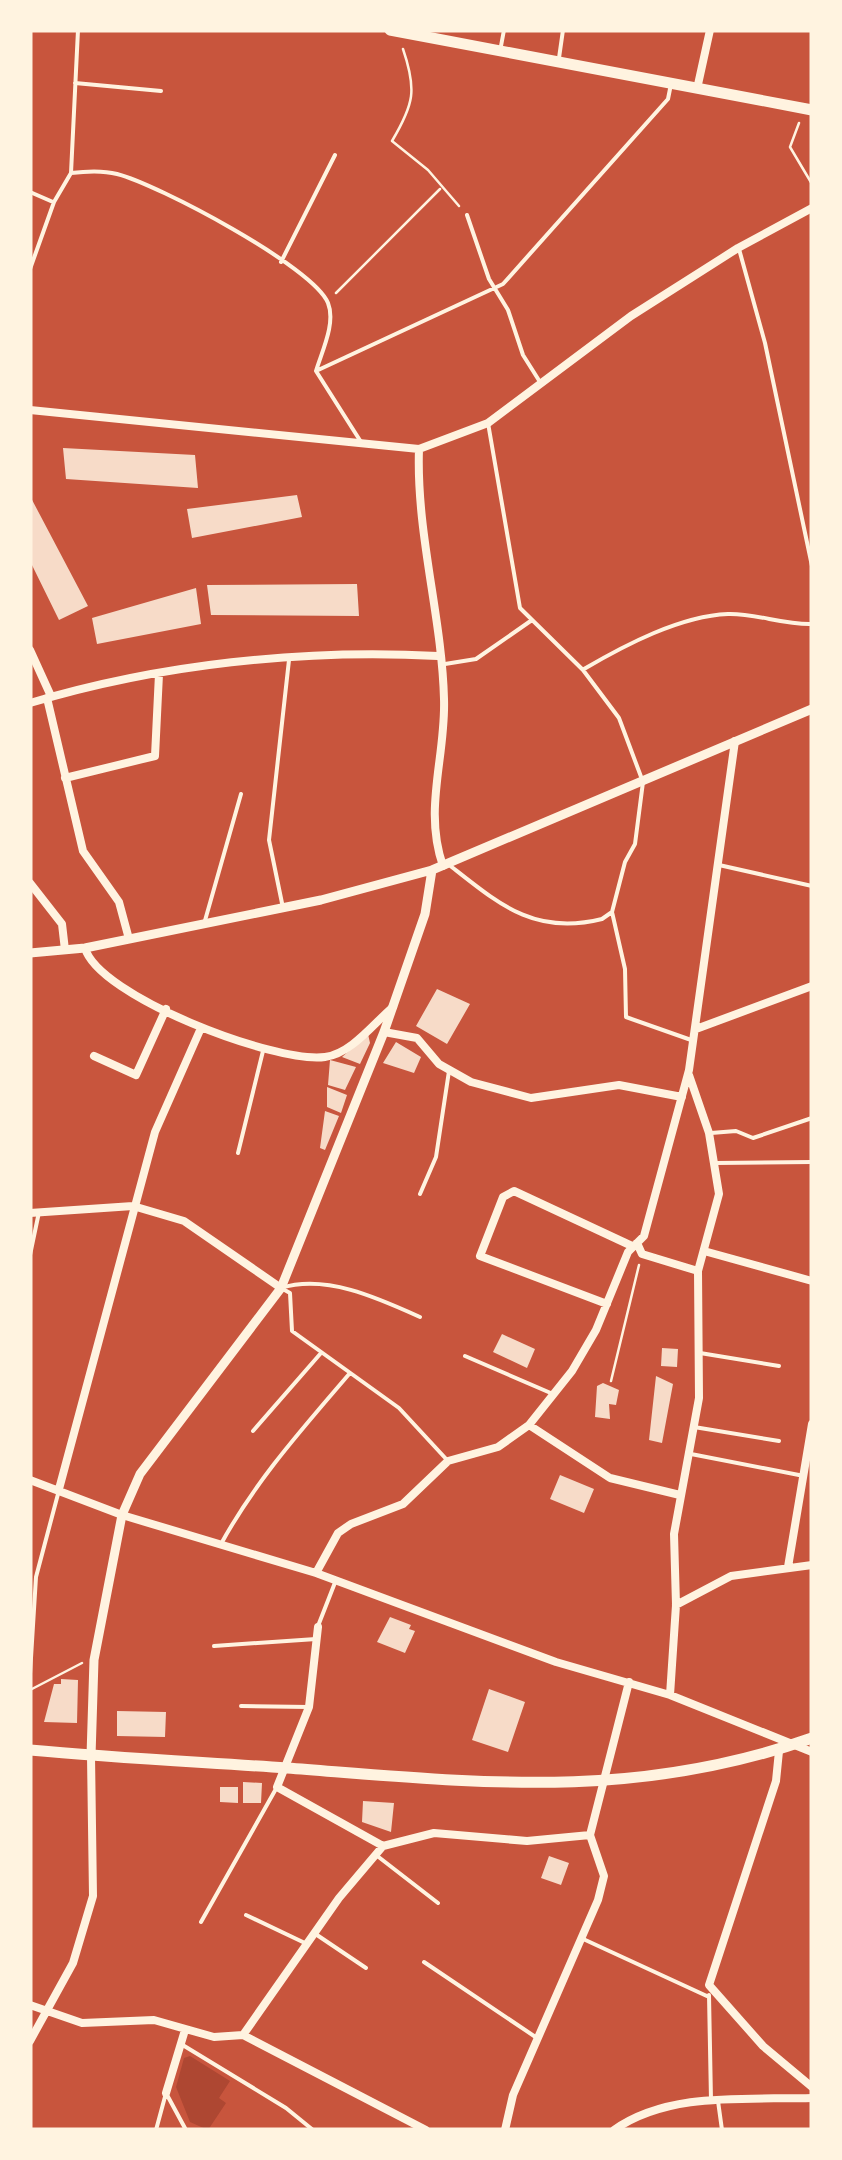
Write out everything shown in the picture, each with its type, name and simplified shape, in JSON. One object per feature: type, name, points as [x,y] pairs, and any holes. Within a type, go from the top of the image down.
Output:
[{"type":"main road","points":[[390,30],[808,110]]},
{"type":"main road","points":[[30,1750],[486,1781],[602,1782],[680,1774],[778,1751],[812,1738]]},
{"type":"street","points":[[696,89],[710,30]]},
{"type":"street","points":[[30,410],[419,448],[488,422],[540,382],[738,248],[812,208]]},
{"type":"street","points":[[30,2041],[73,1963],[94,1896],[94,1660],[122,1515],[140,1474],[280,1288],[384,1032],[441,867],[433,798],[444,700],[428,588],[419,448]]},
{"type":"street","points":[[30,650],[48,696],[83,851],[119,902],[129,939]]},
{"type":"street","points":[[30,703],[159,674],[290,656],[439,661]]},
{"type":"street","points":[[65,778],[155,756],[159,674]]},
{"type":"street","points":[[30,953],[85,948],[283,908],[441,867],[812,709]]},
{"type":"street","points":[[316,1573],[338,1533],[403,1504],[448,1461],[498,1448],[528,1426],[588,1344],[635,1245],[644,1236],[688,1073],[735,741]]},
{"type":"street","points":[[30,882],[62,924],[64,950]]},
{"type":"street","points":[[85,948],[88,959],[106,978],[201,1028],[263,1051],[324,1058],[340,1053],[393,1006]]},
{"type":"street","points":[[696,1029],[812,986]]},
{"type":"street","points":[[94,1056],[136,1075],[166,1010]]},
{"type":"street","points":[[59,1489],[155,1132],[201,1028]]},
{"type":"street","points":[[384,1032],[417,1038],[450,1071],[531,1098],[619,1085],[682,1097]]},
{"type":"street","points":[[670,1695],[676,1605],[674,1534],[694,1427],[700,1353],[698,1271],[720,1194],[710,1133],[688,1073]]},
{"type":"street","points":[[607,1304],[480,1256],[503,1197],[514,1191],[635,1245],[642,1254],[698,1271]]},
{"type":"street","points":[[34,1212],[133,1206],[184,1221],[280,1288]]},
{"type":"street","points":[[704,1251],[812,1281]]},
{"type":"street","points":[[788,1567],[812,1424]]},
{"type":"street","points":[[528,1426],[610,1478],[680,1494]]},
{"type":"street","points":[[30,1480],[122,1515],[316,1573],[556,1662],[670,1695],[812,1752]]},
{"type":"street","points":[[676,1605],[731,1576],[812,1565]]},
{"type":"street","points":[[318,1627],[309,1706],[277,1787],[383,1846]]},
{"type":"street","points":[[506,2130],[513,2094],[604,1876],[590,1835],[628,1682]]},
{"type":"street","points":[[778,1751],[776,1781],[710,1985],[763,2046],[812,2087]]},
{"type":"street","points":[[242,2034],[383,1846],[434,1833],[526,1841],[590,1835]]},
{"type":"street","points":[[30,2004],[82,2023],[154,2020],[214,2037],[242,2034],[426,2130]]},
{"type":"street","points":[[166,2093],[185,2030]]},
{"type":"street","points":[[614,2130],[630,2118],[668,2106],[812,2098]]},
{"type":"lane","points":[[30,269],[54,202],[71,173],[78,30]]},
{"type":"lane","points":[[500,51],[504,30]]},
{"type":"lane","points":[[558,62],[563,30]]},
{"type":"lane","points":[[75,83],[160,91]]},
{"type":"lane","points":[[316,370],[496,286],[630,144],[668,100],[671,84]]},
{"type":"lane","points":[[281,262],[335,154]]},
{"type":"lane","points":[[71,173],[118,174],[163,192],[247,237],[328,302],[330,319],[316,370],[362,442]]},
{"type":"lane","points":[[30,192],[54,202]]},
{"type":"lane","points":[[467,215],[489,279],[496,286],[523,355],[540,382]]},
{"type":"lane","points":[[738,248],[765,342],[812,566]]},
{"type":"lane","points":[[488,422],[515,594],[533,620],[584,670],[619,718],[643,782],[639,830],[612,912],[626,969],[626,1017],[694,1040]]},
{"type":"lane","points":[[584,670],[680,624],[730,614],[783,625],[812,624]]},
{"type":"lane","points":[[439,661],[476,659],[533,620]]},
{"type":"lane","points":[[283,908],[269,840],[290,656]]},
{"type":"lane","points":[[204,924],[240,794]]},
{"type":"lane","points":[[718,864],[812,886]]},
{"type":"lane","points":[[441,867],[534,921],[558,926],[581,924],[612,912]]},
{"type":"lane","points":[[238,1153],[263,1051]]},
{"type":"lane","points":[[420,1194],[436,1157],[450,1071]]},
{"type":"lane","points":[[710,1133],[736,1131],[752,1138],[812,1118]]},
{"type":"lane","points":[[716,1163],[812,1162]]},
{"type":"lane","points":[[30,1255],[34,1212]]},
{"type":"lane","points":[[280,1288],[305,1280],[378,1298],[420,1316]]},
{"type":"lane","points":[[280,1288],[290,1293],[292,1331],[399,1408],[448,1461]]},
{"type":"lane","points":[[253,1431],[321,1353]]},
{"type":"lane","points":[[700,1353],[780,1366]]},
{"type":"lane","points":[[464,1356],[553,1394]]},
{"type":"lane","points":[[221,1544],[244,1502],[276,1458],[350,1373]]},
{"type":"lane","points":[[694,1427],[780,1441]]},
{"type":"lane","points":[[688,1453],[804,1476]]},
{"type":"lane","points":[[30,1674],[36,1578],[59,1489]]},
{"type":"lane","points":[[318,1627],[336,1580]]},
{"type":"lane","points":[[214,1646],[316,1640]]},
{"type":"lane","points":[[241,1706],[309,1706]]},
{"type":"lane","points":[[202,1922],[277,1787]]},
{"type":"lane","points":[[376,1856],[438,1903]]},
{"type":"lane","points":[[246,1915],[306,1944]]},
{"type":"lane","points":[[314,1933],[366,1968]]},
{"type":"lane","points":[[581,1938],[709,1996]]},
{"type":"lane","points":[[424,1962],[537,2038]]},
{"type":"lane","points":[[710,1985],[715,2101],[722,2130]]},
{"type":"lane","points":[[181,2044],[286,2108],[313,2130]]},
{"type":"lane","points":[[156,2130],[166,2093]]},
{"type":"lane","points":[[166,2093],[186,2130]]},
{"type":"path","points":[[406,32],[402,46],[414,80],[411,104],[392,142],[428,170],[467,215]]},
{"type":"path","points":[[808,110],[790,148],[812,184]]},
{"type":"path","points":[[328,302],[441,188]]},
{"type":"path","points":[[611,1381],[642,1254]]},
{"type":"path","points":[[30,1690],[94,1660]]},
{"type":"shaded area","points":[[190,2056],[230,2081],[219,2098],[226,2103],[208,2130],[190,2122],[176,2087],[184,2058]]},
{"type":"building","points":[[63,448],[195,455],[198,488],[66,479]]},
{"type":"building","points":[[297,495],[302,517],[192,538],[187,509]]},
{"type":"building","points":[[30,496],[88,606],[59,620],[30,561]]},
{"type":"building","points":[[357,584],[359,616],[211,615],[207,585]]},
{"type":"building","points":[[196,588],[201,624],[97,644],[92,618]]},
{"type":"building","points":[[437,989],[470,1004],[447,1044],[416,1026]]},
{"type":"building","points":[[368,1034],[370,1043],[360,1064],[342,1057]]},
{"type":"building","points":[[396,1042],[421,1057],[414,1073],[383,1063]]},
{"type":"building","points":[[330,1060],[356,1067],[345,1090],[328,1085]]},
{"type":"building","points":[[327,1087],[347,1095],[341,1113],[327,1107]]},
{"type":"building","points":[[325,1111],[339,1116],[325,1150],[320,1148]]},
{"type":"building","points":[[502,1334],[535,1349],[527,1368],[493,1352]]},
{"type":"building","points":[[662,1348],[678,1349],[677,1367],[661,1366]]},
{"type":"building","points":[[656,1376],[673,1384],[662,1443],[649,1440]]},
{"type":"building","points":[[603,1383],[619,1390],[616,1405],[609,1404],[610,1419],[595,1417],[597,1386]]},
{"type":"building","points":[[560,1475],[594,1489],[584,1513],[550,1499]]},
{"type":"building","points":[[390,1617],[411,1625],[409,1629],[415,1631],[405,1653],[377,1642]]},
{"type":"building","points":[[61,1679],[78,1680],[77,1723],[44,1722],[54,1684],[61,1684]]},
{"type":"building","points":[[489,1689],[525,1702],[508,1752],[472,1740]]},
{"type":"building","points":[[117,1711],[166,1712],[165,1737],[117,1736]]},
{"type":"building","points":[[243,1782],[262,1783],[261,1803],[243,1803]]},
{"type":"building","points":[[220,1787],[238,1787],[238,1803],[220,1802]]},
{"type":"building","points":[[363,1801],[394,1803],[391,1832],[362,1822]]},
{"type":"building","points":[[549,1856],[569,1863],[561,1885],[541,1878]]}]
